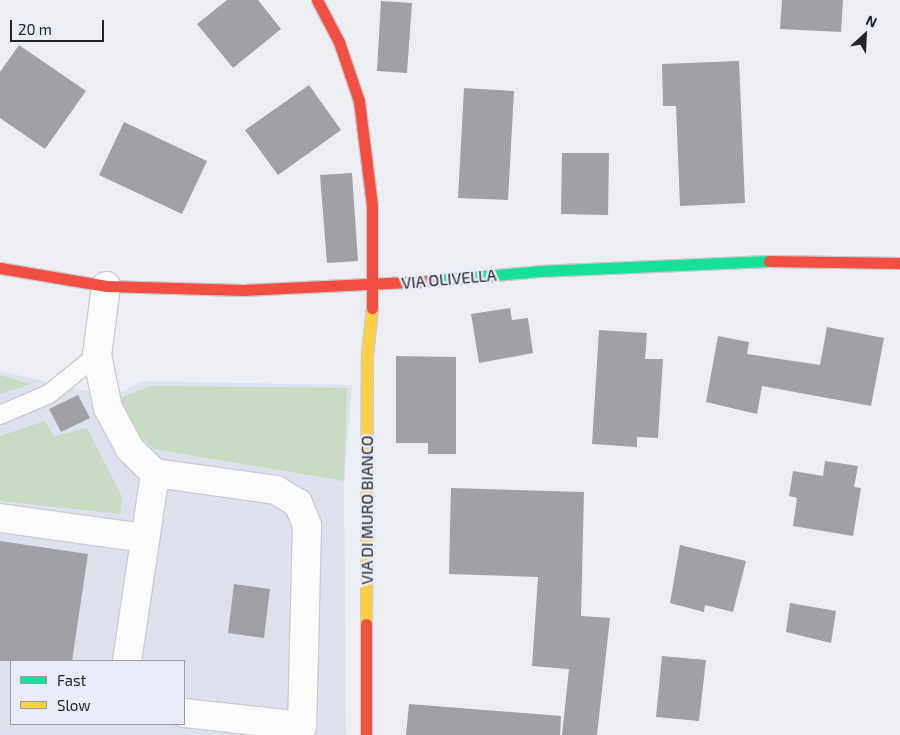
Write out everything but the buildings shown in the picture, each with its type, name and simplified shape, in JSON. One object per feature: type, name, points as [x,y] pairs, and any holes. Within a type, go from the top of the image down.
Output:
[{"type":"main road","name":"VIA DI MURO BIANCO","points":[[317,0],[346,59],[363,115],[372,206],[374,285],[367,354],[366,735]]},
{"type":"main road","name":"VIA OLIVELLA","points":[[0,268],[106,286],[243,290],[374,285],[540,271],[789,260],[900,263]]},
{"type":"street","points":[[106,286],[97,355],[105,399],[117,428],[130,449],[155,473],[267,487],[288,496],[304,512],[309,543],[303,730],[185,713]]},
{"type":"street","points":[[127,660],[155,473]]},
{"type":"street","points":[[0,518],[145,538]]},
{"type":"lane","points":[[0,415],[49,394],[97,355]]},
{"type":"shaded area","points":[[0,371],[113,397],[142,381],[352,385],[344,481],[346,735],[0,735]]},
{"type":"green space","points":[[0,375],[31,384],[0,394]]},
{"type":"green space","points":[[151,386],[347,388],[344,481],[154,449],[136,432],[117,399]]},
{"type":"green space","points":[[45,421],[54,436],[87,428],[122,497],[120,514],[0,501],[0,436]]},
{"type":"traffic: fast","points":[[429,281],[540,271],[769,261]]},
{"type":"traffic: slow","points":[[366,624],[367,354],[372,308]]},
{"type":"traffic: jam","points":[[317,0],[339,42],[359,101],[372,206],[372,308]]},
{"type":"traffic: jam","points":[[769,261],[900,263]]},
{"type":"traffic: jam","points":[[0,268],[106,286],[243,290],[429,281]]},
{"type":"traffic: jam","points":[[366,624],[366,735]]}]
